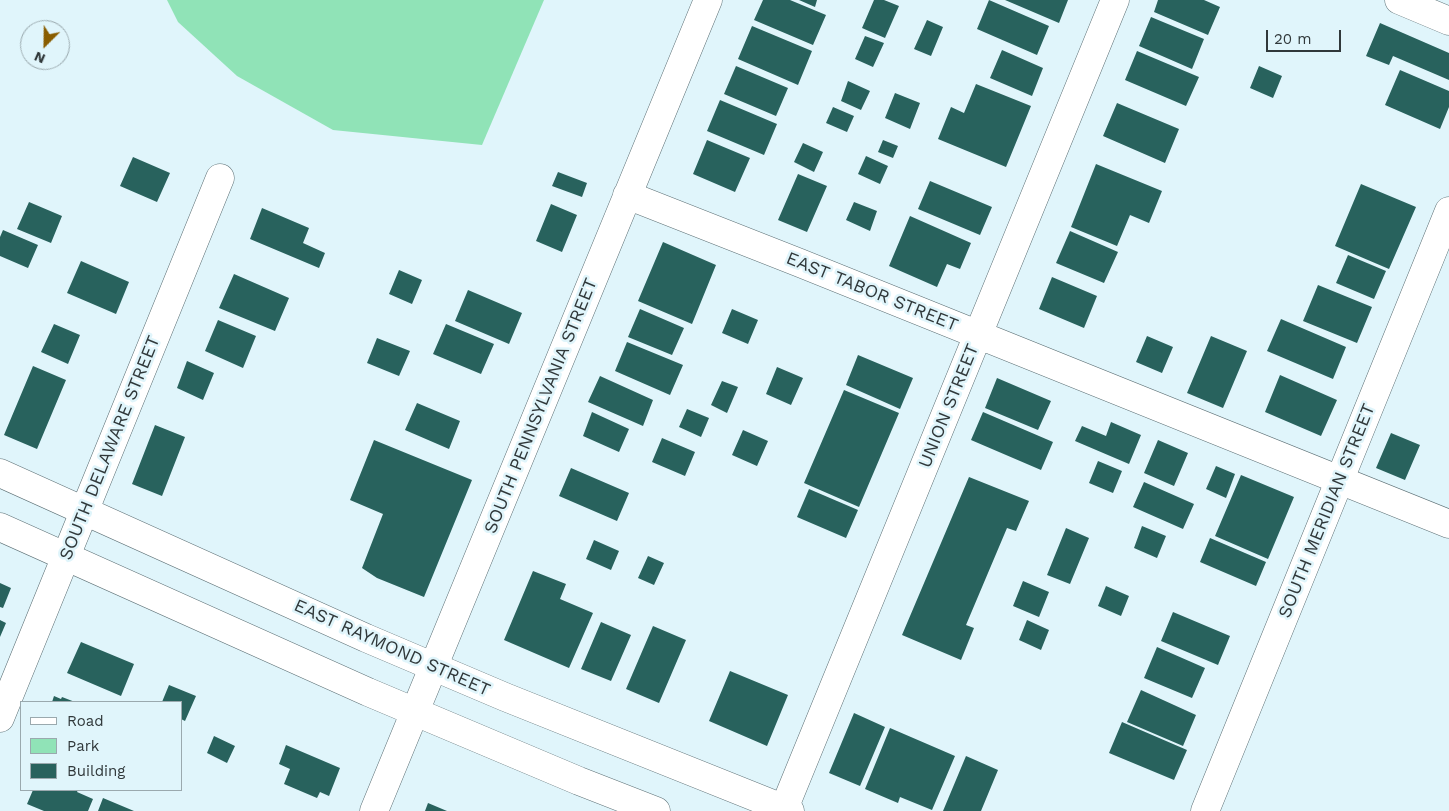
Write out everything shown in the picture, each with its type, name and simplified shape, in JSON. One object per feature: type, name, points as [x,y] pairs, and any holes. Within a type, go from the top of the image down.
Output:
[{"type":"street","name":"SOUTH PENNSYLVANIA STREET","points":[[374,811],[708,0]]},
{"type":"street","name":"UNION STREET","points":[[786,810],[1115,0]]},
{"type":"street","points":[[1399,0],[1449,21]]},
{"type":"street","name":"SOUTH DELAWARE STREET","points":[[0,718],[220,178]]},
{"type":"street","name":"EAST TABOR STREET","points":[[627,196],[800,263],[1449,524]]},
{"type":"street","name":"SOUTH MERIDIAN STREET","points":[[1205,811],[1449,211]]},
{"type":"street","name":"EAST RAYMOND STREET","points":[[0,473],[366,638],[514,701],[786,810]]},
{"type":"street","points":[[0,526],[368,692],[579,781],[656,811]]},
{"type":"green space","points":[[167,0],[544,0],[482,145],[333,130],[237,76],[178,22]]},
{"type":"building","points":[[763,0],[790,0],[826,15],[813,45],[754,20]]},
{"type":"building","points":[[799,0],[817,0],[815,7]]},
{"type":"building","points":[[874,0],[884,0],[899,6],[885,38],[862,28]]},
{"type":"building","points":[[989,0],[1049,26],[1037,55],[977,29]]},
{"type":"building","points":[[1005,0],[1068,0],[1059,23]]},
{"type":"building","points":[[1158,0],[1204,0],[1220,7],[1208,35],[1154,12]]},
{"type":"building","points":[[1151,17],[1204,39],[1192,69],[1139,46]]},
{"type":"building","points":[[927,20],[943,27],[931,56],[914,49]]},
{"type":"building","points":[[1380,23],[1449,53],[1449,80],[1393,56],[1389,65],[1366,56]]},
{"type":"building","points":[[752,26],[812,51],[798,85],[738,59]]},
{"type":"building","points":[[865,36],[884,43],[873,67],[855,59]]},
{"type":"building","points":[[1002,50],[1043,68],[1032,96],[990,78]]},
{"type":"building","points":[[1137,51],[1199,77],[1186,106],[1125,80]]},
{"type":"building","points":[[736,66],[788,88],[776,116],[724,94]]},
{"type":"building","points":[[1259,66],[1282,76],[1273,98],[1250,88]]},
{"type":"building","points":[[1400,70],[1449,91],[1449,107],[1440,129],[1385,105]]},
{"type":"building","points":[[848,81],[870,91],[861,110],[841,101]]},
{"type":"building","points":[[976,84],[1031,106],[1006,167],[938,139],[951,107],[964,113]]},
{"type":"building","points":[[895,93],[920,103],[910,129],[885,118]]},
{"type":"building","points":[[720,100],[777,124],[764,155],[707,131]]},
{"type":"building","points":[[1117,103],[1179,129],[1165,163],[1103,136]]},
{"type":"building","points":[[833,107],[854,116],[847,132],[826,123]]},
{"type":"building","points":[[707,140],[750,158],[735,192],[693,174]]},
{"type":"building","points":[[883,140],[898,146],[893,158],[878,152]]},
{"type":"building","points":[[803,143],[823,152],[814,172],[794,162]]},
{"type":"building","points":[[866,156],[888,166],[880,184],[858,174]]},
{"type":"building","points":[[133,157],[170,173],[157,202],[120,186]]},
{"type":"building","points":[[1096,164],[1162,191],[1149,223],[1130,215],[1117,246],[1071,227]]},
{"type":"building","points":[[558,172],[587,183],[582,197],[552,186]]},
{"type":"building","points":[[798,174],[827,186],[807,232],[778,220]]},
{"type":"building","points":[[930,181],[992,207],[980,235],[918,209]]},
{"type":"building","points":[[1361,184],[1416,207],[1389,269],[1335,246]]},
{"type":"building","points":[[29,202],[62,216],[51,243],[17,229]]},
{"type":"building","points":[[854,202],[877,211],[870,231],[846,220]]},
{"type":"building","points":[[551,204],[577,215],[562,252],[536,241]]},
{"type":"building","points":[[262,208],[309,228],[303,243],[325,253],[319,268],[250,239]]},
{"type":"building","points":[[910,216],[971,243],[960,269],[947,264],[937,287],[889,266]]},
{"type":"building","points":[[3,230],[38,245],[28,268],[0,256],[0,237]]},
{"type":"building","points":[[1070,231],[1118,252],[1104,283],[1056,263]]},
{"type":"building","points":[[663,242],[716,265],[692,324],[638,301]]},
{"type":"building","points":[[1348,255],[1386,271],[1374,299],[1336,283]]},
{"type":"building","points":[[81,261],[129,282],[116,314],[67,293]]},
{"type":"building","points":[[399,270],[422,280],[412,304],[389,294]]},
{"type":"building","points":[[234,274],[289,298],[275,331],[219,308]]},
{"type":"building","points":[[1052,277],[1097,296],[1084,328],[1039,309]]},
{"type":"building","points":[[1318,285],[1372,307],[1357,343],[1303,321]]},
{"type":"building","points":[[468,290],[522,313],[509,344],[455,321]]},
{"type":"building","points":[[640,309],[684,328],[672,355],[628,337]]},
{"type":"building","points":[[732,309],[758,320],[748,344],[722,333]]},
{"type":"building","points":[[1281,319],[1346,347],[1333,379],[1267,351]]},
{"type":"building","points":[[218,320],[256,336],[243,368],[205,351]]},
{"type":"building","points":[[54,324],[80,335],[68,364],[41,352]]},
{"type":"building","points":[[446,324],[494,344],[481,374],[433,354]]},
{"type":"building","points":[[1147,336],[1173,347],[1162,373],[1136,362]]},
{"type":"building","points":[[1211,336],[1247,351],[1223,408],[1187,393]]},
{"type":"building","points":[[377,338],[410,351],[399,376],[367,363]]},
{"type":"building","points":[[627,342],[683,365],[670,395],[615,371]]},
{"type":"building","points":[[858,355],[913,378],[900,409],[846,385]]},
{"type":"building","points":[[187,361],[214,373],[203,400],[177,388]]},
{"type":"building","points":[[33,366],[66,380],[37,449],[4,435]]},
{"type":"building","points":[[777,367],[803,378],[791,405],[766,394]]},
{"type":"building","points":[[1280,375],[1337,400],[1321,436],[1265,412]]},
{"type":"building","points":[[600,376],[653,400],[643,426],[588,402]]},
{"type":"building","points":[[997,378],[1051,401],[1038,430],[985,408]]},
{"type":"building","points":[[722,381],[738,387],[727,413],[711,405]]},
{"type":"building","points":[[844,390],[899,413],[859,507],[804,483]]},
{"type":"building","points":[[417,403],[460,421],[449,449],[405,430]]},
{"type":"building","points":[[687,409],[709,418],[701,437],[679,427]]},
{"type":"building","points":[[592,412],[629,429],[619,452],[583,436]]},
{"type":"building","points":[[983,412],[1053,442],[1041,470],[971,440]]},
{"type":"building","points":[[1111,422],[1141,435],[1129,464],[1075,441],[1082,426],[1106,436]]},
{"type":"building","points":[[155,425],[185,437],[162,496],[132,484]]},
{"type":"building","points":[[743,430],[768,441],[757,466],[732,455]]},
{"type":"building","points":[[1391,433],[1420,445],[1405,480],[1376,468]]},
{"type":"building","points":[[662,438],[695,452],[685,476],[652,462]]},
{"type":"building","points":[[374,440],[472,480],[424,597],[377,578],[362,568],[383,514],[350,500]]},
{"type":"building","points":[[1158,440],[1188,453],[1174,486],[1144,473]]},
{"type":"building","points":[[1098,461],[1122,471],[1113,493],[1089,483]]},
{"type":"building","points":[[1216,466],[1235,474],[1226,498],[1206,489]]},
{"type":"building","points":[[571,468],[629,493],[617,521],[559,496]]},
{"type":"building","points":[[1241,475],[1294,497],[1268,559],[1215,536]]},
{"type":"building","points":[[969,477],[1029,501],[1016,531],[1007,528],[966,625],[974,628],[961,660],[902,635]]},
{"type":"building","points":[[1144,482],[1194,504],[1183,529],[1133,507]]},
{"type":"building","points":[[809,489],[858,510],[846,538],[797,517]]},
{"type":"building","points":[[1142,526],[1166,536],[1157,558],[1134,548]]},
{"type":"building","points":[[1066,528],[1089,538],[1070,584],[1047,575]]},
{"type":"building","points":[[1210,538],[1266,562],[1256,586],[1200,562]]},
{"type":"building","points":[[594,540],[619,551],[611,570],[586,559]]},
{"type":"building","points":[[648,556],[664,563],[654,585],[638,578]]},
{"type":"building","points":[[533,571],[566,584],[560,599],[593,613],[569,668],[504,640]]},
{"type":"building","points":[[1023,581],[1049,592],[1039,617],[1013,606]]},
{"type":"building","points":[[0,583],[11,588],[3,608],[0,607]]},
{"type":"building","points":[[1106,586],[1129,596],[1121,616],[1098,606]]},
{"type":"building","points":[[1173,612],[1230,636],[1218,665],[1161,641]]},
{"type":"building","points":[[0,620],[6,623],[0,637]]},
{"type":"building","points":[[1027,620],[1049,630],[1041,650],[1019,640]]},
{"type":"building","points":[[601,622],[631,635],[611,681],[581,669]]},
{"type":"building","points":[[653,626],[686,640],[659,703],[626,689]]},
{"type":"building","points":[[81,642],[134,664],[121,696],[67,673]]},
{"type":"building","points":[[1157,647],[1205,668],[1192,698],[1144,678]]},
{"type":"building","points":[[730,671],[788,695],[767,746],[709,721]]},
{"type":"building","points":[[169,685],[196,696],[185,721],[182,720],[182,701],[162,701]]},
{"type":"building","points":[[1141,690],[1196,715],[1183,746],[1127,722]]},
{"type":"building","points":[[54,696],[72,701],[52,701]]},
{"type":"building","points":[[854,713],[885,727],[860,786],[829,773]]},
{"type":"building","points":[[1122,722],[1187,750],[1174,780],[1109,753]]},
{"type":"building","points":[[890,728],[955,756],[932,810],[900,797],[898,803],[865,789]]},
{"type":"building","points":[[214,736],[235,746],[227,763],[207,753]]},
{"type":"building","points":[[286,745],[340,768],[329,796],[320,792],[317,798],[284,784],[290,769],[279,764]]},
{"type":"building","points":[[966,756],[998,770],[981,811],[943,811]]},
{"type":"building","points":[[33,791],[78,791],[93,799],[88,811],[44,811],[27,804]]},
{"type":"building","points":[[103,798],[134,811],[98,811]]},
{"type":"building","points":[[428,803],[447,811],[425,811]]}]
